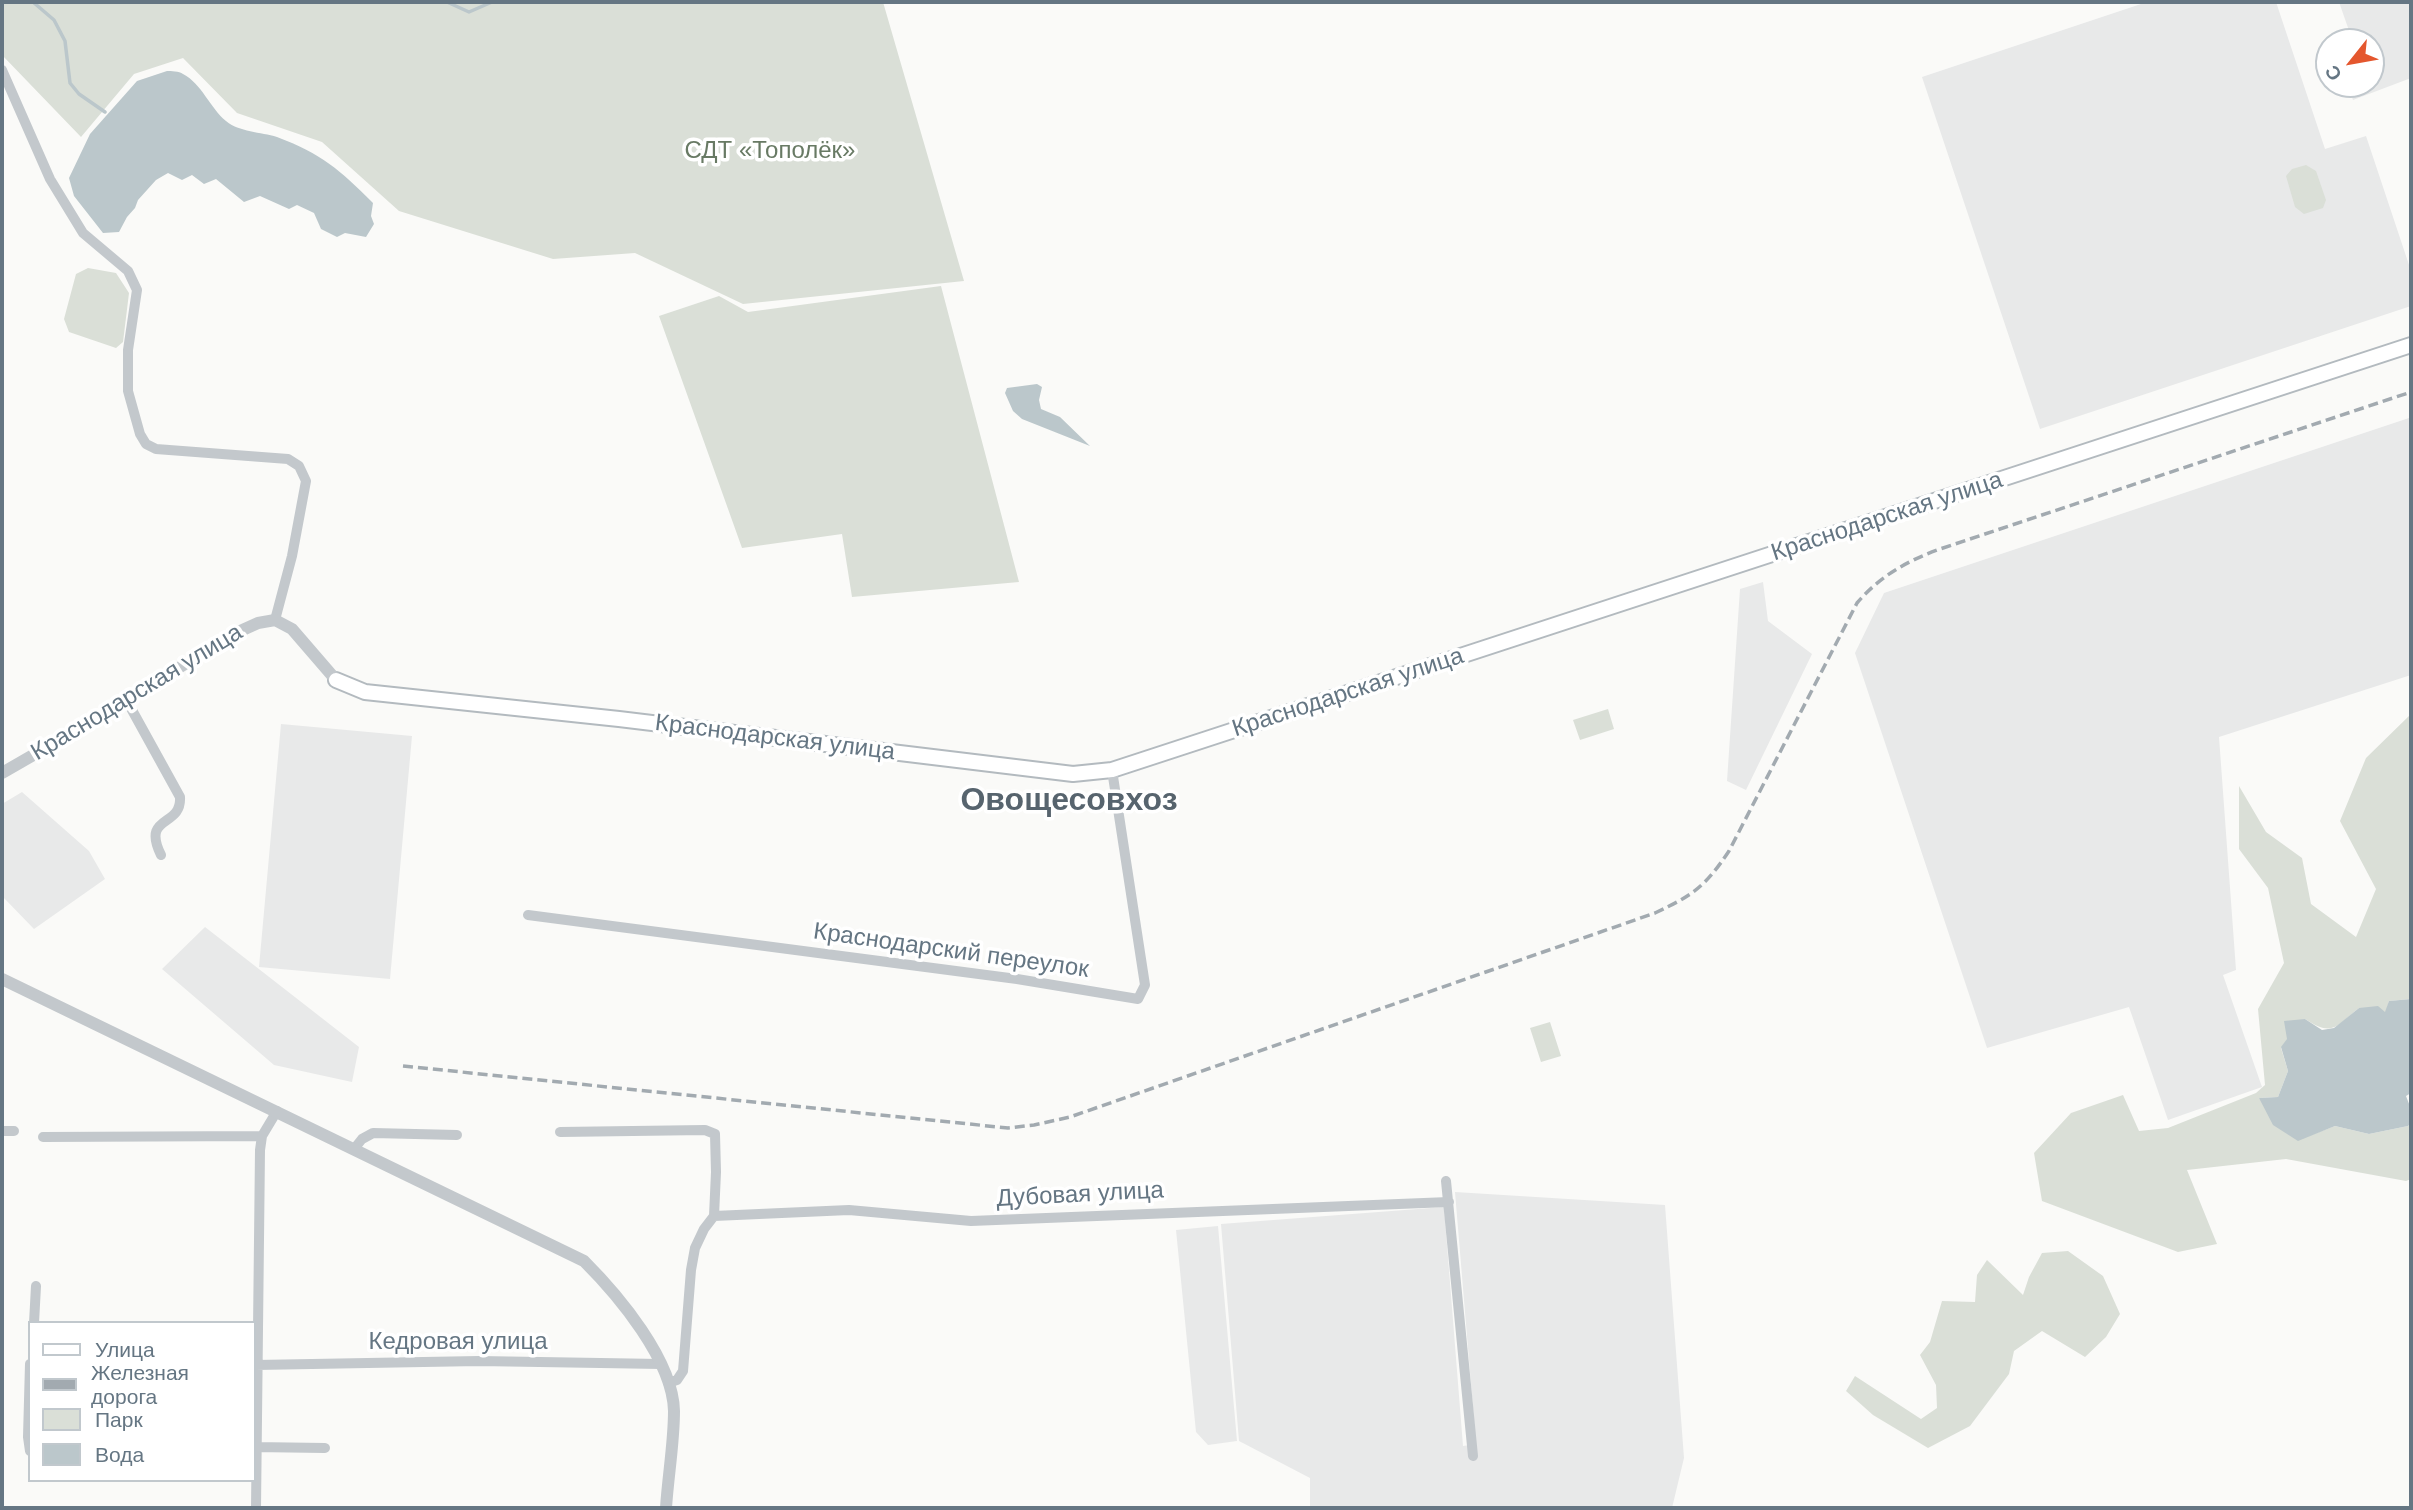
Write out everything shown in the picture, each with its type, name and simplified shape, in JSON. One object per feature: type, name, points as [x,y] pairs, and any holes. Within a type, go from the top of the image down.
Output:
[{"type":"main road","name":"Краснодарская улица","points":[[336,680],[365,692],[619,719],[1073,774],[1112,770],[2411,345]]},
{"type":"street","name":"Краснодарская улица","points":[[2,70],[50,179],[63,201],[83,233],[128,271],[137,290],[128,350],[128,391],[140,434],[146,444],[156,449],[288,458],[299,466],[306,481],[292,556],[275,620]]},
{"type":"street","name":"Краснодарская улица","points":[[2,773],[127,701],[227,637],[258,623],[275,620],[292,629],[336,680]]},
{"type":"street","points":[[127,701],[180,797],[178,811],[155,831],[154,836],[161,855]]},
{"type":"street","name":"Краснодарский переулок","points":[[528,915],[1017,979],[1138,999],[1145,985],[1112,770]]},
{"type":"street","points":[[2,979],[584,1261],[616,1296],[661,1364],[668,1383],[674,1409],[666,1508]]},
{"type":"street","points":[[256,1365],[258,1202],[262,1136],[277,1111]]},
{"type":"street","points":[[560,1132],[705,1130],[715,1134],[714,1216],[695,1248],[683,1371],[677,1380],[668,1383]]},
{"type":"street","points":[[2,1131],[14,1131]]},
{"type":"street","points":[[354,1149],[362,1139],[373,1133],[457,1135]]},
{"type":"street","points":[[43,1137],[262,1136]]},
{"type":"street","points":[[1446,1181],[1473,1456]]},
{"type":"street","name":"Дубовая улица","points":[[714,1216],[849,1210],[971,1221],[1448,1202]]},
{"type":"street","points":[[34,1321],[36,1286]]},
{"type":"street","name":"Кедровая улица","points":[[256,1365],[479,1361],[661,1364]]},
{"type":"street","points":[[26,1454],[28,1413]]},
{"type":"street","points":[[256,1447],[325,1448]]},
{"type":"street","points":[[256,1482],[256,1508]]},
{"type":"shaded area","points":[[2147,2],[2276,2],[2325,149],[2366,136],[2411,271],[2411,306],[2040,429],[1922,77]]},
{"type":"shaded area","points":[[2339,2],[2411,2],[2411,78],[2385,88],[2385,28],[2348,28]]},
{"type":"shaded area","points":[[2409,418],[2411,675],[2219,737],[2236,970],[2223,975],[2262,1087],[2168,1120],[2129,1007],[1987,1048],[1855,653],[1884,593]]},
{"type":"shaded area","points":[[1763,582],[1768,621],[1812,654],[1746,790],[1727,781],[1740,589]]},
{"type":"shaded area","points":[[281,724],[412,736],[390,979],[259,967]]},
{"type":"shaded area","points":[[22,792],[89,851],[105,879],[34,929],[2,896],[2,804]]},
{"type":"shaded area","points":[[205,927],[359,1047],[352,1082],[274,1065],[162,969]]},
{"type":"shaded area","points":[[1455,1192],[1665,1205],[1684,1458],[1672,1508],[1310,1508],[1310,1478],[1239,1441],[1221,1224],[1444,1207],[1463,1446],[1476,1444]]},
{"type":"shaded area","points":[[1218,1226],[1237,1441],[1208,1445],[1196,1432],[1176,1230]]},
{"type":"green space","name":"СДТ «Тополёк»","points":[[2,2],[883,2],[964,281],[743,304],[635,253],[553,259],[399,211],[322,142],[237,113],[183,58],[134,74],[81,137],[2,55]]},
{"type":"green space","points":[[2306,165],[2316,171],[2326,200],[2323,208],[2304,214],[2295,207],[2286,176],[2292,169]]},
{"type":"green space","points":[[88,268],[116,273],[129,293],[123,342],[116,348],[69,332],[64,319],[76,274]]},
{"type":"green space","points":[[941,286],[1019,582],[852,597],[842,534],[742,548],[659,316],[719,296],[748,312]]},
{"type":"green space","points":[[1608,709],[1614,729],[1580,740],[1573,720]]},
{"type":"green space","points":[[2411,714],[2411,999],[2389,1001],[2386,1013],[2359,1008],[2334,1027],[2322,1028],[2305,1019],[2281,1048],[2288,1071],[2278,1097],[2259,1098],[2298,1140],[2335,1126],[2369,1134],[2408,1126],[2411,1123],[2411,1179],[2406,1181],[2286,1159],[2187,1170],[2217,1244],[2178,1252],[2042,1201],[2034,1153],[2071,1113],[2123,1095],[2139,1131],[2168,1128],[2256,1093],[2265,1085],[2258,1009],[2284,963],[2268,888],[2239,849],[2239,786],[2266,832],[2302,858],[2311,904],[2356,937],[2376,889],[2340,821],[2366,758]]},
{"type":"green space","points":[[1550,1022],[1561,1056],[1541,1062],[1530,1028]]},
{"type":"green space","points":[[2068,1251],[2103,1276],[2120,1314],[2106,1337],[2085,1357],[2042,1331],[2014,1351],[2009,1374],[1970,1426],[1928,1448],[1873,1415],[1846,1391],[1855,1376],[1921,1419],[1937,1408],[1936,1385],[1920,1355],[1930,1342],[1942,1301],[1975,1302],[1977,1275],[1987,1260],[2023,1295],[2042,1253]]},
{"type":"water","points":[[167,71],[179,72],[190,78],[220,116],[231,125],[293,143],[340,172],[373,203],[371,216],[374,224],[366,237],[345,233],[337,237],[321,229],[314,213],[297,205],[289,209],[260,196],[244,202],[216,179],[204,184],[192,175],[182,180],[168,173],[156,180],[138,200],[119,232],[103,233],[74,196],[69,178],[90,134],[137,81]]},
{"type":"water","points":[[1037,384],[1042,387],[1039,400],[1041,409],[1060,417],[1090,446],[1022,419],[1013,411],[1005,393],[1007,388]]},
{"type":"water","points":[[2411,999],[2411,1093],[2406,1096],[2411,1109],[2411,1123],[2408,1126],[2369,1134],[2335,1126],[2298,1141],[2273,1125],[2259,1098],[2278,1097],[2288,1071],[2281,1047],[2287,1039],[2284,1021],[2305,1019],[2322,1030],[2334,1028],[2359,1008],[2378,1006],[2385,1012],[2389,1001]]},
{"type":"waterway","points":[[33,2],[54,20],[65,41],[70,83],[79,94],[105,112]]},
{"type":"waterway","points":[[447,2],[469,12],[492,2]]},
{"type":"railway","points":[[403,1066],[1008,1128],[1070,1117],[1655,913],[1679,901],[1705,882],[1729,851],[1857,603],[1885,577],[1905,564],[1940,549],[2411,392]]},
{"type":"district","name":"Овощесовхоз","points":[[1069,801]]}]
